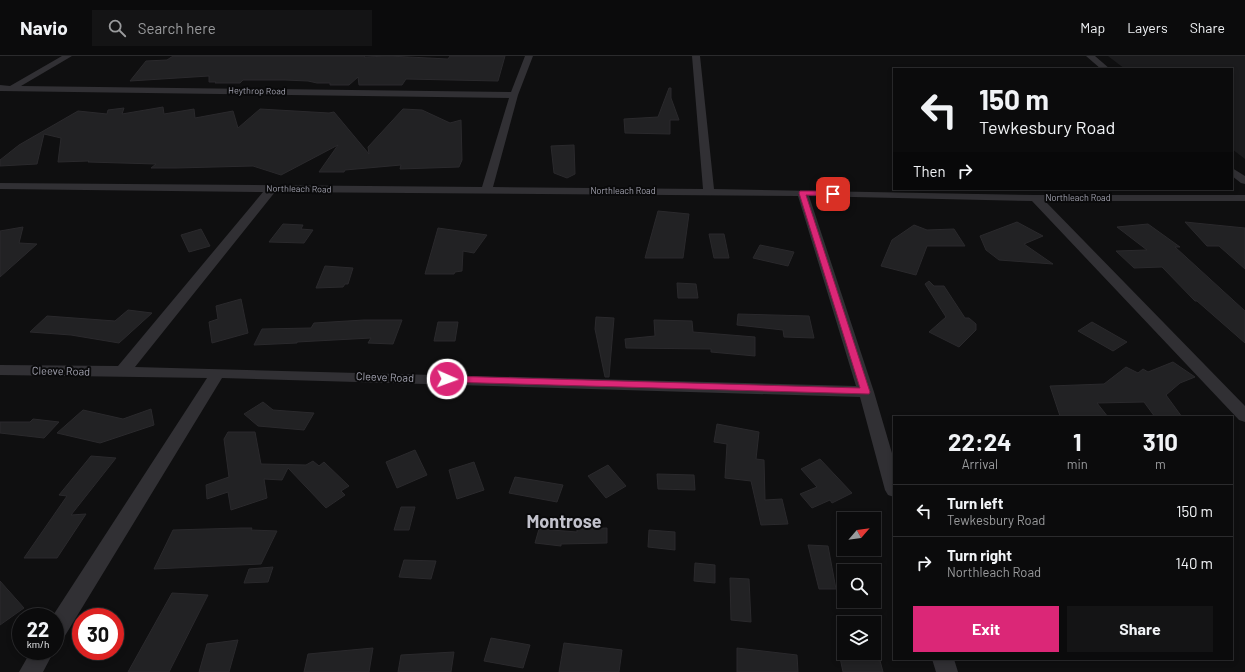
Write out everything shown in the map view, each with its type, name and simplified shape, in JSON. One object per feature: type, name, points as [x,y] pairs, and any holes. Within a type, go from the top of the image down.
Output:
[{"type":"street","points":[[0,94],[68,56]]},
{"type":"street","points":[[486,190],[514,95],[529,56]]},
{"type":"street","points":[[696,56],[709,192]]},
{"type":"street","points":[[1090,56],[1105,68]]},
{"type":"street","name":"Heythrop Road","points":[[0,88],[514,95]]},
{"type":"street","points":[[1233,172],[1245,182]]},
{"type":"street","name":"Northleach Road","points":[[0,186],[802,193],[1035,198],[1245,198]]},
{"type":"street","points":[[122,372],[272,188]]},
{"type":"street","points":[[802,193],[866,392],[893,486]]},
{"type":"street","points":[[1035,198],[1245,416]]},
{"type":"street","name":"Cleeve Road","points":[[0,370],[218,373],[866,392]]},
{"type":"street","points":[[64,618],[218,373]]},
{"type":"street","points":[[30,672],[37,660]]},
{"type":"street","points":[[943,660],[946,672]]},
{"type":"shaded area","points":[[1108,56],[1245,56],[1245,159],[1233,150],[1233,68],[1124,68]]},
{"type":"building","points":[[173,56],[389,56],[448,59],[450,56],[505,56],[498,81],[406,79],[402,85],[359,85],[358,77],[349,85],[330,85],[330,83],[285,80],[243,80],[240,83],[215,83],[216,82],[209,82],[209,76],[130,81],[146,61],[167,60]]},
{"type":"building","points":[[669,88],[671,88],[671,98],[679,120],[670,120],[670,134],[625,133],[624,119],[658,117]]},
{"type":"building","points":[[163,107],[164,114],[194,109],[195,118],[233,111],[238,128],[260,109],[329,113],[334,112],[369,154],[368,147],[403,109],[422,110],[450,123],[461,120],[462,160],[459,167],[400,169],[401,165],[345,170],[344,172],[319,172],[338,145],[281,175],[253,166],[151,168],[156,164],[88,162],[89,161],[58,162],[61,138],[44,134],[37,164],[0,166],[0,160],[19,145],[78,111],[107,114],[108,110],[124,108],[122,114]]},
{"type":"building","points":[[574,145],[575,174],[567,178],[554,173],[551,146]]},
{"type":"building","points":[[658,211],[689,214],[683,258],[645,258]]},
{"type":"building","points":[[1017,222],[1043,236],[1024,244],[1053,264],[999,260],[986,250],[980,236]]},
{"type":"building","points":[[1185,222],[1245,228],[1245,269],[1219,246],[1207,246]]},
{"type":"building","points":[[283,224],[303,225],[301,229],[313,230],[304,243],[269,242]]},
{"type":"building","points":[[1148,224],[1180,247],[1175,247],[1245,311],[1245,343],[1197,301],[1195,301],[1162,267],[1134,268],[1116,251],[1147,250],[1117,227]]},
{"type":"building","points":[[914,225],[927,230],[954,229],[965,246],[927,246],[916,275],[881,266],[892,240]]},
{"type":"building","points":[[23,227],[19,243],[37,244],[0,277],[0,231]]},
{"type":"building","points":[[438,228],[487,235],[474,253],[463,251],[462,271],[455,272],[454,274],[425,274]]},
{"type":"building","points":[[201,229],[210,246],[189,252],[181,235]]},
{"type":"building","points":[[709,234],[724,234],[729,258],[714,258]]},
{"type":"building","points":[[760,245],[794,252],[788,266],[753,258]]},
{"type":"building","points":[[325,266],[353,268],[348,284],[345,284],[343,287],[316,288]]},
{"type":"building","points":[[929,281],[934,286],[944,286],[965,318],[969,318],[976,324],[976,330],[959,347],[929,332],[946,317],[925,284]]},
{"type":"building","points":[[677,283],[696,284],[698,298],[678,298]]},
{"type":"building","points":[[241,299],[248,333],[212,343],[209,322],[218,319],[216,306]]},
{"type":"building","points":[[128,310],[152,313],[119,343],[71,335],[30,332],[47,316],[115,321]]},
{"type":"building","points":[[738,314],[809,316],[814,338],[784,337],[783,330],[737,325]]},
{"type":"building","points":[[596,317],[614,318],[609,377],[605,377],[595,329]]},
{"type":"building","points":[[364,320],[402,320],[393,344],[368,343],[371,338],[254,345],[262,329],[311,328],[314,323]]},
{"type":"building","points":[[654,320],[692,321],[693,332],[755,337],[755,356],[711,352],[711,349],[626,348],[625,339],[655,336]]},
{"type":"building","points":[[438,322],[458,322],[455,341],[434,341]]},
{"type":"building","points":[[1092,322],[1127,342],[1113,351],[1078,331]]},
{"type":"building","points":[[1173,362],[1195,377],[1180,383],[1166,395],[1181,416],[1154,416],[1144,402],[1097,403],[1107,416],[1060,416],[1050,386],[1104,384],[1126,367],[1138,373],[1143,369],[1148,372]]},
{"type":"building","points":[[263,402],[273,410],[314,413],[304,430],[258,426],[244,414]]},
{"type":"building","points":[[151,409],[154,425],[100,443],[57,433],[83,410],[123,419]]},
{"type":"building","points":[[33,419],[59,422],[44,438],[0,433],[0,422],[30,422]]},
{"type":"building","points":[[717,424],[759,432],[756,459],[764,460],[765,500],[782,499],[788,524],[761,525],[751,481],[725,478],[727,444],[714,442]]},
{"type":"building","points":[[228,432],[255,432],[261,464],[306,465],[313,461],[319,466],[324,462],[349,486],[341,491],[345,495],[326,508],[288,468],[282,480],[264,479],[267,498],[231,510],[228,492],[207,499],[206,485],[229,477],[224,439]]},
{"type":"building","points":[[415,450],[427,475],[397,488],[386,462]]},
{"type":"building","points":[[91,456],[116,458],[71,515],[86,514],[57,558],[24,558],[67,496],[59,495]]},
{"type":"building","points":[[820,459],[852,493],[832,503],[830,500],[812,508],[800,494],[817,487],[801,469]]},
{"type":"building","points":[[474,462],[484,490],[457,499],[449,470]]},
{"type":"building","points":[[608,465],[626,486],[606,498],[588,476]]},
{"type":"building","points":[[657,474],[694,475],[695,490],[658,489]]},
{"type":"building","points":[[515,477],[563,485],[557,502],[509,493]]},
{"type":"building","points":[[401,507],[415,507],[409,530],[394,530]]},
{"type":"building","points":[[252,528],[251,530],[277,531],[261,564],[154,569],[173,530]]},
{"type":"building","points":[[607,528],[607,543],[561,544],[561,546],[535,543],[539,529],[577,532],[577,529]]},
{"type":"building","points":[[649,530],[675,532],[675,550],[648,547]]},
{"type":"building","points":[[808,545],[828,546],[836,589],[819,589]]},
{"type":"building","points":[[404,560],[436,561],[431,579],[399,577]]},
{"type":"building","points":[[695,563],[715,565],[715,583],[694,581]]},
{"type":"building","points":[[273,567],[268,582],[244,583],[249,569]]},
{"type":"building","points":[[730,578],[749,579],[751,622],[731,620]]},
{"type":"building","points":[[0,581],[24,608],[12,608],[12,616],[0,625]]},
{"type":"building","points":[[172,593],[208,595],[169,672],[128,672]]},
{"type":"building","points":[[491,638],[530,645],[523,668],[484,661]]},
{"type":"building","points":[[238,640],[229,672],[199,672],[207,644]]},
{"type":"building","points":[[564,643],[622,650],[619,672],[559,672]]},
{"type":"building","points":[[373,648],[369,672],[304,672],[308,654]]},
{"type":"building","points":[[737,648],[797,655],[798,672],[737,672]]},
{"type":"building","points":[[454,652],[451,672],[398,672],[401,655]]},
{"type":"building","points":[[840,660],[880,660],[883,672],[843,672]]},
{"type":"district","name":"Montrose","points":[[564,522]]},
{"type":"route","points":[[447,379],[866,392],[802,193],[833,194]]}]
